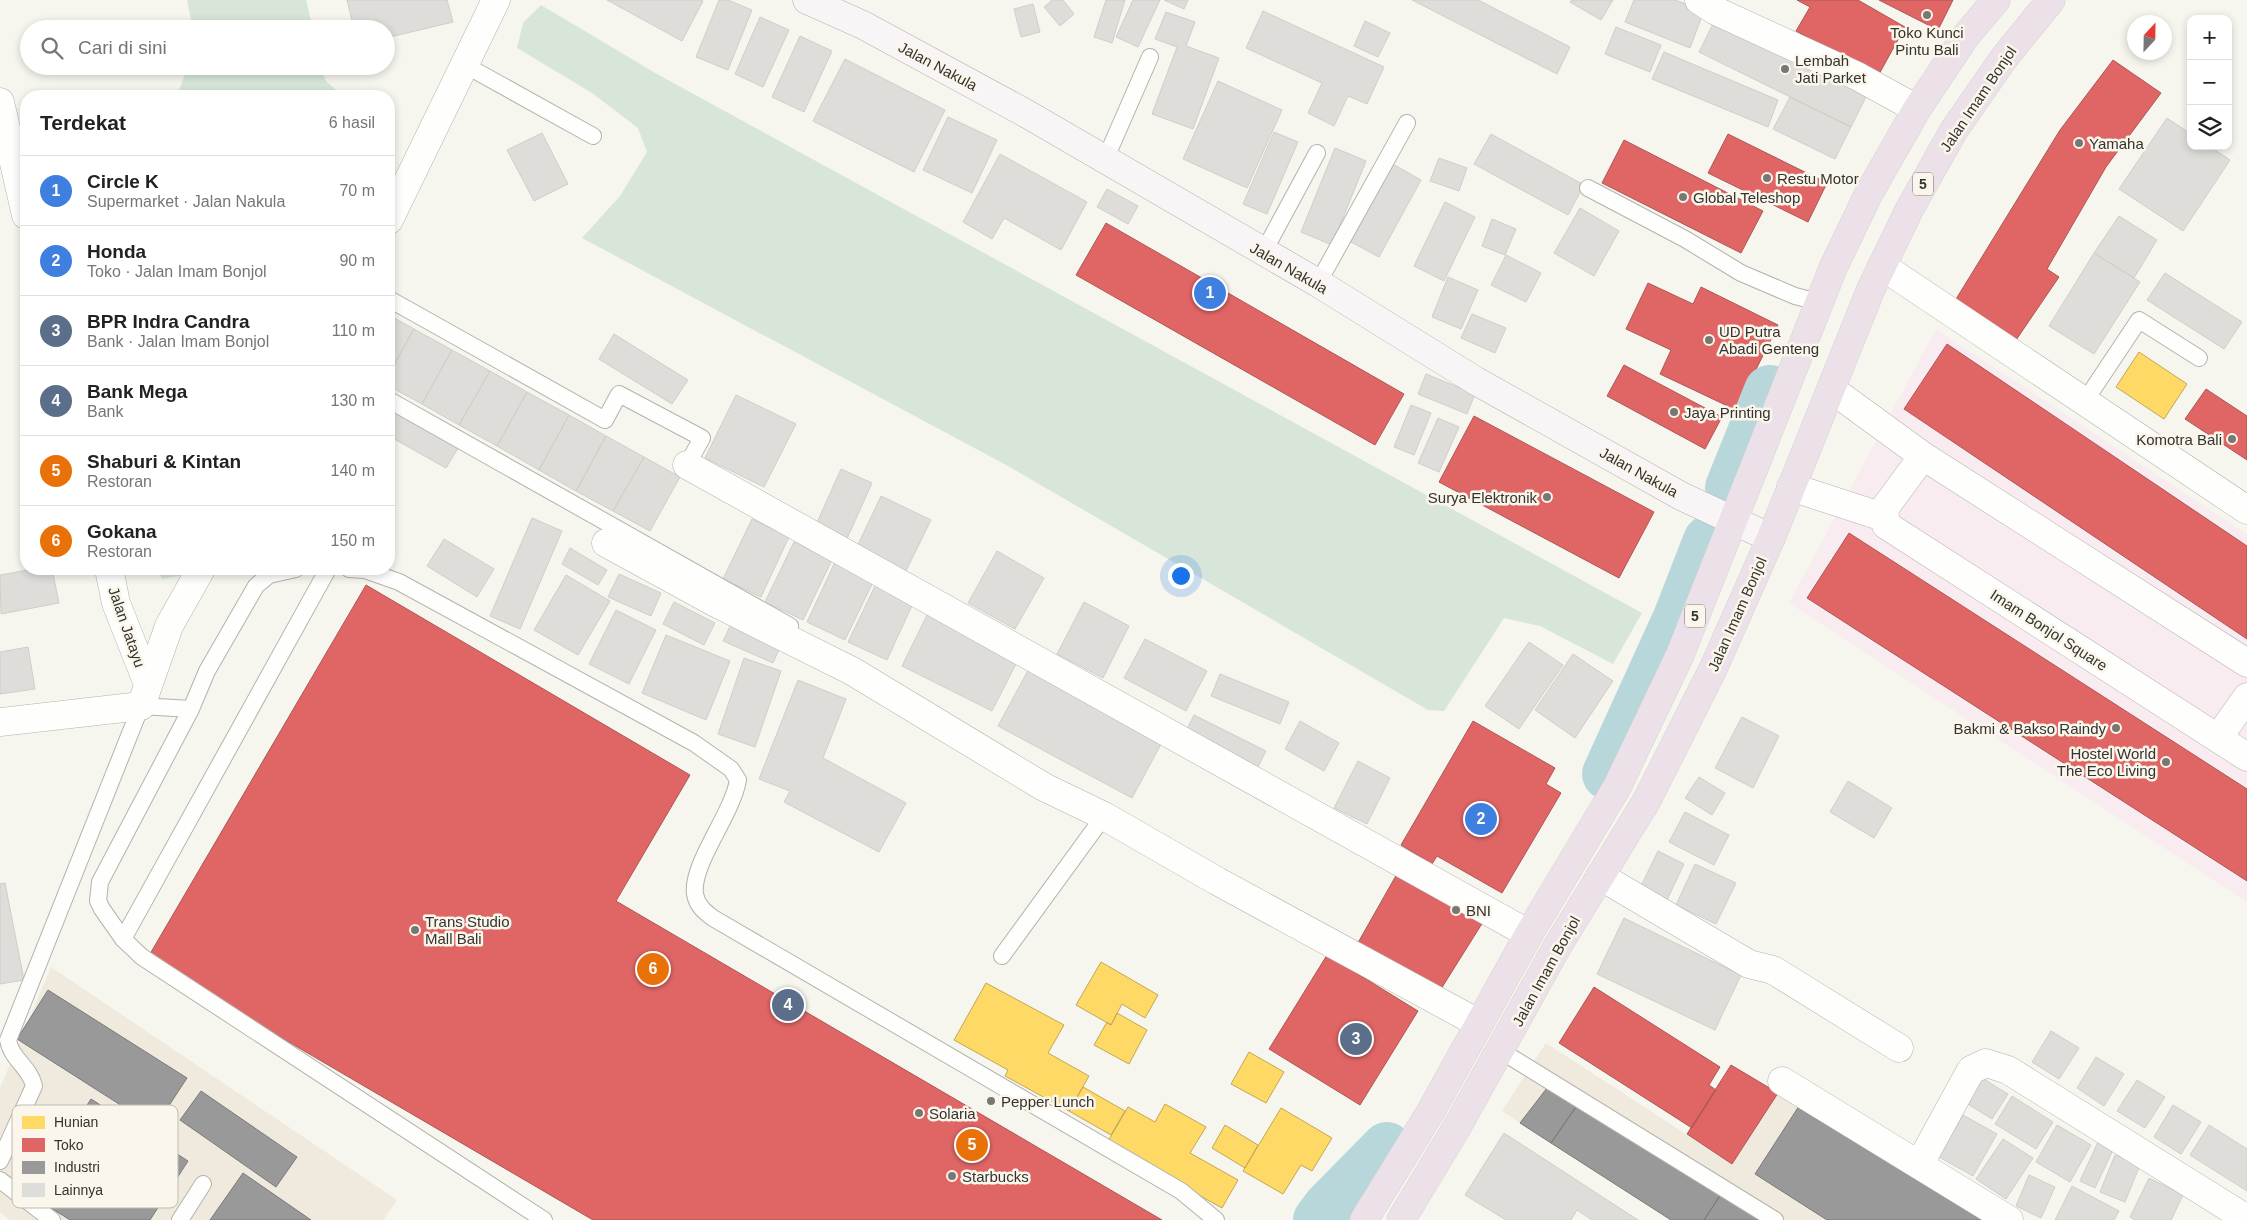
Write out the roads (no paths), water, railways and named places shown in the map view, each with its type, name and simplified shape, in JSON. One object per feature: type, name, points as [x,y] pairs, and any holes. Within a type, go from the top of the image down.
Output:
[{"type":"highway","name":"Jalan Imam Bonjol","points":[[1364,1220],[1431,1112],[1473,1020],[1529,934],[1617,787],[1680,654],[1818,302],[1869,194],[1917,109],[1965,38],[1996,0]]},
{"type":"highway","name":"Jalan Imam Bonjol","points":[[1401,1220],[1501,1050],[1558,947],[1647,800],[1704,686],[1771,538],[1882,266],[1909,210],[1954,130],[2004,58],[2051,0]]},
{"type":"main road","name":"Jalan Nakula","points":[[806,0],[881,34],[1105,160],[1263,253],[1318,283],[1476,381],[1681,496],[1771,538]]},
{"type":"street","points":[[395,208],[496,0]]},
{"type":"street","points":[[1699,0],[1714,10],[1857,76],[1917,109]]},
{"type":"street","points":[[0,102],[20,189]]},
{"type":"street","points":[[1882,266],[2247,510]]},
{"type":"street","points":[[1831,389],[1923,456],[2247,663]]},
{"type":"street","points":[[1884,517],[1884,509],[1923,456]]},
{"type":"street","points":[[686,465],[1529,934]]},
{"type":"street","name":"Imam Bonjol Square","points":[[1791,487],[1884,517],[1886,525],[2247,757]]},
{"type":"street","points":[[606,543],[714,602],[852,671],[1044,787],[1104,816],[1217,882],[1473,1020]]},
{"type":"street","name":"Jalan Jatayu","points":[[109,575],[144,695]]},
{"type":"street","points":[[0,722],[144,695],[169,626],[198,575]]},
{"type":"street","points":[[2218,738],[2247,697]]},
{"type":"street","points":[[1600,876],[1712,940],[1749,964],[1773,970],[1899,1048]]},
{"type":"street","points":[[1919,1165],[1971,1070],[1986,1064],[2008,1070],[2247,1219]]},
{"type":"street","points":[[1782,1081],[2009,1220]]},
{"type":"lane","points":[[1105,160],[1150,57]]},
{"type":"lane","points":[[465,66],[593,136]]},
{"type":"lane","points":[[1318,283],[1407,123]]},
{"type":"lane","points":[[1263,253],[1317,153]]},
{"type":"lane","points":[[1588,188],[1685,239],[1741,273],[1795,296],[1818,302]]},
{"type":"lane","points":[[395,302],[605,420],[619,394],[702,438],[686,465]]},
{"type":"lane","points":[[2085,401],[2139,320],[2199,358]]},
{"type":"lane","points":[[395,403],[823,644],[816,653]]},
{"type":"lane","points":[[269,575],[256,586],[207,671],[191,709],[100,882],[98,901],[123,939],[142,957],[544,1220]]},
{"type":"lane","points":[[123,939],[325,575]]},
{"type":"lane","points":[[379,575],[399,582],[694,743],[731,769],[738,780],[735,797],[700,866],[695,894],[700,908],[713,918],[1181,1190],[1216,1220]]},
{"type":"lane","points":[[25,1105],[34,1086],[32,1077],[10,1050],[8,1040],[144,695],[191,709]]},
{"type":"lane","points":[[1002,956],[1104,816]]},
{"type":"lane","points":[[1501,1050],[1775,1220]]},
{"type":"lane","points":[[0,1161],[12,1135]]},
{"type":"lane","points":[[0,1180],[12,1189]]},
{"type":"lane","points":[[180,1220],[202,1184]]},
{"type":"lane","points":[[36,1208],[52,1220]]},
{"type":"waterway","points":[[1731,488],[1770,391]]},
{"type":"waterway","points":[[1608,774],[1679,618],[1709,541]]},
{"type":"waterway","points":[[1319,1220],[1328,1208],[1387,1148]]},
{"type":"place","name":"Toko Kunci Pintu Bali","points":[[1927,15]]},
{"type":"place","name":"Lembah Jati Parket","points":[[1785,69]]},
{"type":"place","name":"Yamaha","points":[[2079,143]]},
{"type":"place","name":"Restu Motor","points":[[1767,178]]},
{"type":"place","name":"Global Teleshop","points":[[1683,197]]},
{"type":"place","name":"Circle K","points":[[1210,293]]},
{"type":"place","name":"UD Putra Abadi Genteng","points":[[1709,340]]},
{"type":"place","name":"Jaya Printing","points":[[1674,412]]},
{"type":"place","name":"Komotra Bali","points":[[2232,439]]},
{"type":"place","name":"Surya Elektronik","points":[[1547,497]]},
{"type":"place","name":"Bakmi & Bakso Raindy","points":[[2116,728]]},
{"type":"place","name":"Hostel World The Eco Living","points":[[2166,762]]},
{"type":"place","name":"Honda","points":[[1481,819]]},
{"type":"place","name":"BNI","points":[[1456,910]]},
{"type":"place","name":"Trans Studio Mall Bali","points":[[415,930]]},
{"type":"place","name":"Gokana","points":[[653,969]]},
{"type":"place","name":"Bank Mega","points":[[788,1005]]},
{"type":"place","name":"BPR Indra Candra","points":[[1356,1039]]},
{"type":"place","name":"Pepper Lunch","points":[[991,1101]]},
{"type":"place","name":"Solaria","points":[[919,1113]]},
{"type":"place","name":"Shaburi & Kintan","points":[[972,1145]]},
{"type":"place","name":"Starbucks","points":[[952,1176]]}]
